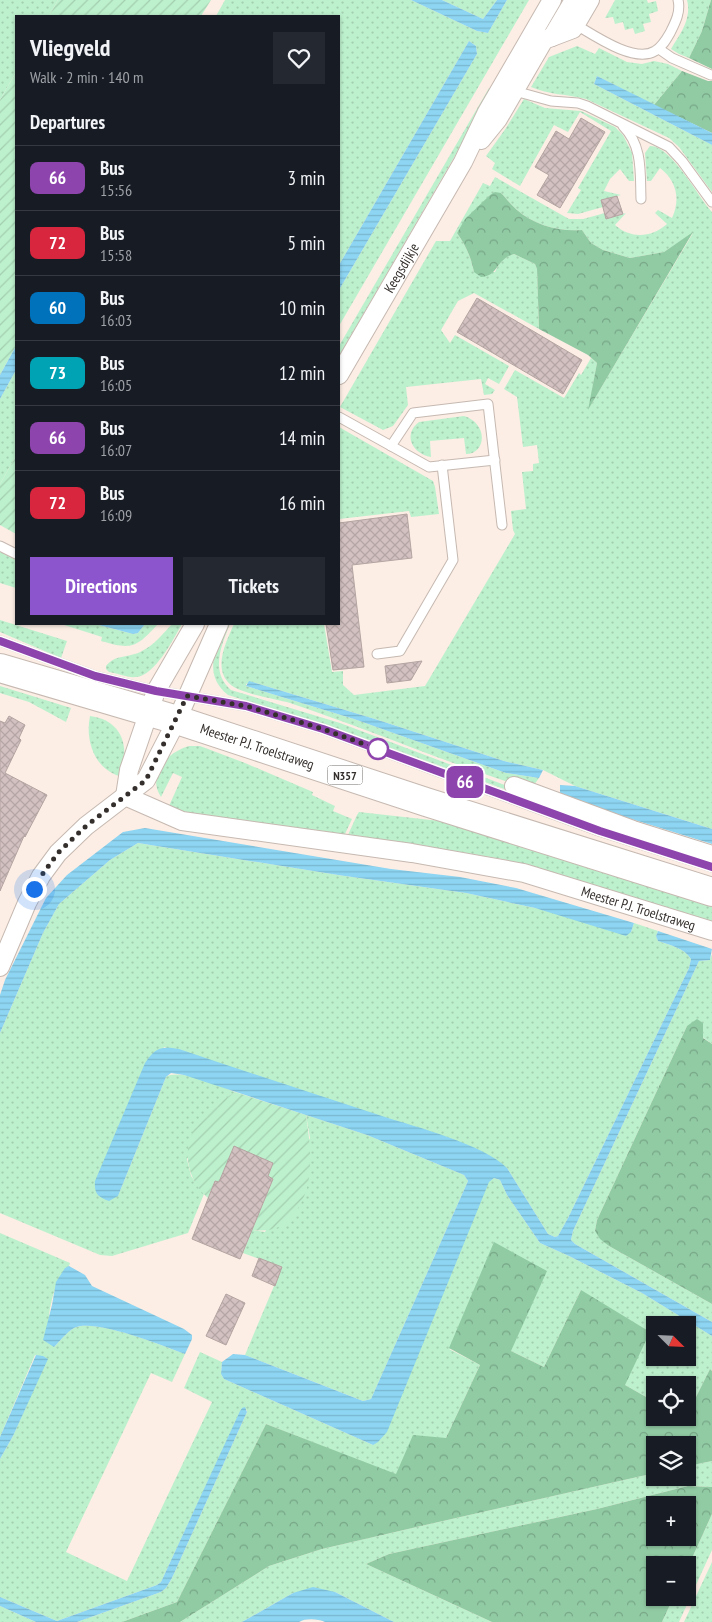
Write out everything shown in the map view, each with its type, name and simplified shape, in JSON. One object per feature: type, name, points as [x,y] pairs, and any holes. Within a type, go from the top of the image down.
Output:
[{"type":"main road","name":"Meester P.J. Troelstraweg","points":[[0,668],[182,708],[416,799],[712,892]]},
{"type":"street","name":"Keegsdijkje","points":[[507,89],[552,0]]},
{"type":"street","name":"Keegsdijkje","points":[[570,21],[574,0]]},
{"type":"street","name":"Keegsdijkje","points":[[340,373],[463,162],[487,112],[544,40],[552,37],[590,0]]},
{"type":"street","points":[[125,796],[129,770],[152,701],[194,625]]},
{"type":"street","points":[[0,967],[27,903],[41,876],[58,853],[86,826],[146,780],[182,708],[219,625]]},
{"type":"street","points":[[514,786],[633,830],[712,855]]},
{"type":"street","name":"Meester P.J. Troelstraweg","points":[[125,796],[182,821],[412,853],[524,873],[712,931]]},
{"type":"lane","points":[[570,21],[605,42],[634,54],[645,55],[659,48],[674,26],[679,13],[678,0]]},
{"type":"lane","points":[[659,48],[672,58],[711,75]]},
{"type":"lane","points":[[507,89],[551,101],[578,103],[669,147],[675,152],[712,202]]},
{"type":"lane","points":[[618,121],[633,137],[638,149],[640,159],[640,198]]},
{"type":"lane","points":[[390,446],[413,413],[488,404],[502,525]]},
{"type":"lane","points":[[340,418],[429,467],[495,460]]},
{"type":"lane","points":[[377,654],[400,650],[453,560],[442,465]]},
{"type":"lane","points":[[0,546],[15,554]]},
{"type":"lane","name":"Meester P.J. Troelstraweg","points":[[0,641],[95,676],[152,701]]},
{"type":"lane","name":"Meester P.J. Troelstraweg","points":[[182,708],[246,706],[323,729],[600,831],[712,867]]},
{"type":"green space","points":[[0,0],[58,0],[50,15],[15,15],[15,74],[0,100]]},
{"type":"green space","points":[[58,0],[211,0],[202,15],[50,15]]},
{"type":"green space","points":[[225,0],[411,0],[477,31],[488,33],[507,0],[529,0],[340,324],[340,288],[477,54],[476,46],[469,41],[340,263],[340,15],[217,15]]},
{"type":"green space","points":[[442,0],[497,0],[483,19]]},
{"type":"green space","points":[[615,0],[647,0],[648,3],[656,1],[658,11],[649,14],[651,22],[643,24],[645,31],[635,34],[633,28],[625,30],[623,22],[615,24],[613,17],[605,18]]},
{"type":"green space","points":[[687,0],[711,0],[702,31],[689,58],[671,49],[687,20]]},
{"type":"green space","points":[[711,0],[712,69],[689,58],[702,31]]},
{"type":"green space","points":[[577,46],[595,54],[599,48],[627,62],[642,64],[654,61],[668,64],[682,71],[654,105],[597,76],[594,84],[712,145],[712,192],[679,147],[669,138],[586,99],[545,92],[531,87],[549,57]]},
{"type":"green space","points":[[682,71],[712,81],[712,133],[654,105]]},
{"type":"green space","points":[[15,74],[15,348],[0,375],[0,100]]},
{"type":"green space","points":[[489,88],[493,90],[340,354],[340,344]]},
{"type":"green space","points":[[524,99],[545,108],[581,111],[615,127],[623,135],[632,153],[634,181],[629,181],[620,169],[610,179],[604,191],[621,195],[601,200],[603,207],[578,214],[567,213],[581,190],[578,188],[611,131],[580,112],[568,132],[554,125],[520,186],[492,169],[495,163],[486,156]]},
{"type":"green space","points":[[650,146],[658,148],[667,154],[684,173],[712,212],[712,829],[575,786],[543,770],[504,761],[252,682],[246,684],[246,686],[354,719],[506,773],[539,778],[534,785],[511,783],[290,703],[239,689],[227,681],[223,675],[222,668],[223,652],[234,625],[324,625],[332,672],[343,671],[343,685],[354,695],[425,686],[515,534],[511,511],[526,509],[522,472],[533,471],[533,464],[539,463],[537,445],[523,447],[517,397],[504,389],[515,370],[564,398],[579,373],[581,375],[591,358],[597,363],[589,408],[693,233],[664,252],[630,258],[603,250],[591,243],[582,230],[556,229],[531,220],[517,210],[501,193],[490,195],[457,233],[468,252],[474,272],[495,272],[502,260],[514,254],[535,264],[537,269],[539,329],[474,293],[458,301],[441,330],[450,343],[455,335],[509,366],[499,384],[488,378],[485,384],[495,390],[492,394],[484,395],[481,379],[406,387],[408,405],[393,426],[383,430],[340,407],[436,241],[450,241],[483,183],[490,186],[495,177],[569,219],[583,219],[605,213],[607,219],[626,213],[615,225],[621,230],[634,235],[648,234],[661,229],[667,224],[655,213],[658,210],[672,218],[675,211],[676,197],[670,178],[660,168],[651,181],[647,181],[645,153]]},
{"type":"green space","points":[[495,192],[501,193],[517,210],[531,220],[556,229],[582,230],[591,243],[603,250],[630,258],[664,252],[693,232],[588,410],[597,363],[588,355],[539,329],[537,269],[535,264],[514,254],[503,260],[491,274],[481,277],[474,272],[468,252],[457,233],[465,219]]},
{"type":"green space","points":[[15,372],[15,458],[0,484],[0,399]]},
{"type":"green space","points":[[464,416],[472,420],[481,431],[481,444],[473,453],[466,454],[464,438],[430,441],[431,457],[419,452],[412,443],[411,433],[419,422]]},
{"type":"green space","points":[[340,428],[433,481],[439,514],[411,517],[409,511],[340,519]]},
{"type":"green space","points":[[15,458],[15,533],[0,525],[0,484]]},
{"type":"green space","points":[[0,552],[15,560],[15,588],[0,583]]},
{"type":"green space","points":[[0,620],[67,641],[61,658],[0,632]]},
{"type":"green space","points":[[64,625],[99,625],[133,634],[138,633],[144,625],[157,625],[144,638],[133,645],[120,646],[101,641],[102,637]]},
{"type":"green space","points":[[171,625],[181,625],[157,663],[143,675],[136,677],[126,676],[109,672],[106,669],[110,662],[146,649]]},
{"type":"green space","points":[[226,625],[230,625],[223,641],[219,667],[225,683],[231,690],[340,723],[510,787],[504,789],[338,729],[228,695],[215,679],[213,670],[213,661]]},
{"type":"green space","points":[[0,686],[71,708],[66,722],[29,702],[0,693]]},
{"type":"green space","points":[[90,716],[110,723],[121,737],[124,746],[124,756],[119,776],[103,767],[93,752],[89,734]]},
{"type":"green space","points":[[189,746],[200,746],[313,792],[312,795],[335,806],[333,811],[352,819],[344,836],[195,814],[169,806],[182,777],[173,773],[161,797],[156,780],[158,772],[174,753]]},
{"type":"green space","points":[[359,812],[440,821],[712,905],[712,922],[555,873],[502,859],[417,845],[347,837]]},
{"type":"green space","points":[[138,843],[466,893],[631,932],[634,923],[658,931],[656,936],[658,941],[685,952],[691,959],[689,968],[558,1236],[555,1237],[548,1234],[507,1168],[164,1047],[118,1196],[166,1077],[172,1075],[190,1076],[235,1092],[215,1107],[187,1159],[191,1176],[204,1194],[188,1233],[112,1256],[100,1255],[0,1213],[0,1033],[43,933],[59,904],[110,860]]},
{"type":"green space","points":[[712,954],[712,1044],[687,1026],[597,1220],[595,1231],[609,1246],[712,1304],[712,1322],[571,1240],[573,1231],[699,961],[710,960]]},
{"type":"green space","points":[[697,1019],[703,1023],[703,1038],[712,1044],[712,1304],[609,1246],[600,1239],[595,1231],[597,1220],[687,1026]]},
{"type":"green space","points":[[235,1092],[306,1115],[310,1154],[309,1180],[300,1204],[293,1215],[284,1224],[275,1228],[252,1230],[273,1179],[268,1176],[273,1163],[234,1147],[219,1182],[215,1181],[208,1198],[194,1181],[190,1171],[188,1151],[193,1131],[206,1113]]},
{"type":"green space","points":[[306,1115],[367,1135],[464,1175],[468,1181],[371,1399],[363,1401],[245,1355],[282,1267],[243,1253],[252,1230],[265,1232],[310,1138]]},
{"type":"green space","points":[[494,1178],[500,1180],[507,1195],[540,1243],[642,1293],[679,1316],[646,1316],[646,1366],[696,1366],[696,1326],[712,1336],[712,1371],[710,1369],[696,1397],[696,1376],[646,1376],[646,1397],[625,1385],[581,1290],[544,1367],[511,1351],[449,1349],[480,1365],[446,1438],[396,1475],[266,1424],[177,1602],[122,1622],[77,1622],[161,1592],[166,1588],[247,1412],[247,1410],[242,1408],[161,1582],[57,1621],[0,1597],[0,1459],[13,1436],[47,1359],[35,1355],[0,1437],[0,1233],[70,1263],[61,1275],[51,1306],[49,1318],[54,1347],[71,1330],[84,1326],[129,1334],[185,1354],[172,1382],[151,1373],[66,1552],[127,1581],[212,1402],[184,1388],[200,1352],[222,1362],[221,1374],[224,1379],[373,1445],[489,1181]]},
{"type":"green space","points":[[494,1242],[547,1271],[511,1351],[544,1367],[581,1290],[646,1330],[646,1340],[625,1385],[646,1397],[646,1426],[696,1426],[696,1397],[710,1369],[712,1371],[712,1461],[696,1464],[696,1436],[646,1436],[646,1475],[322,1549],[269,1566],[180,1622],[122,1622],[177,1602],[266,1424],[396,1474],[413,1435],[446,1438],[480,1365],[449,1348]]},
{"type":"green space","points":[[712,1461],[712,1487],[688,1486],[696,1486],[696,1464]]},
{"type":"green space","points":[[646,1475],[646,1486],[688,1486],[597,1509],[389,1554],[366,1564],[492,1622],[394,1622],[335,1592],[293,1593],[242,1622],[180,1622],[269,1566],[322,1549]]},
{"type":"green space","points":[[688,1486],[712,1487],[712,1514],[693,1556],[646,1556],[646,1606],[669,1606],[662,1622],[492,1622],[366,1564],[389,1554],[646,1497],[646,1546],[696,1546],[696,1496],[648,1496]]},
{"type":"green space","points":[[712,1514],[712,1550],[696,1585],[696,1556],[693,1556]]},
{"type":"green space","points":[[712,1562],[712,1622],[684,1622],[691,1606],[696,1606],[696,1596]]},
{"type":"green space","points":[[0,1606],[36,1622],[0,1622]]},
{"type":"green space","points":[[669,1606],[686,1606],[679,1622],[662,1622]]},
{"type":"water","points":[[411,0],[442,0],[483,19],[497,0],[507,0],[488,33],[477,31]]},
{"type":"water","points":[[469,41],[476,46],[477,54],[340,288],[340,263]]},
{"type":"water","points":[[597,76],[712,133],[712,145],[594,84]]},
{"type":"water","points":[[15,348],[15,372],[0,399],[0,375]]},
{"type":"water","points":[[99,625],[144,625],[138,633],[133,634]]},
{"type":"water","points":[[249,681],[504,761],[543,770],[539,778],[506,773],[354,719],[246,686]]},
{"type":"water","points":[[560,785],[575,786],[712,829],[712,844],[567,799],[560,794]]},
{"type":"water","points":[[145,828],[391,869],[460,877],[516,888],[634,923],[631,932],[626,936],[535,908],[466,893],[138,843],[110,860],[59,904],[43,933],[0,1033],[0,995],[5,980],[46,898],[67,875],[123,832]]},
{"type":"water","points":[[658,931],[712,949],[710,960],[699,961],[573,1231],[571,1240],[712,1322],[712,1336],[696,1326],[696,1316],[679,1316],[642,1293],[540,1243],[507,1195],[500,1180],[494,1178],[489,1182],[387,1432],[378,1442],[373,1445],[224,1379],[221,1374],[222,1362],[233,1354],[245,1355],[363,1401],[371,1399],[468,1181],[464,1175],[367,1135],[184,1075],[171,1073],[166,1077],[118,1196],[109,1201],[105,1200],[96,1192],[95,1181],[145,1063],[152,1054],[163,1048],[179,1049],[430,1131],[482,1151],[507,1168],[548,1234],[555,1237],[558,1236],[568,1218],[689,968],[691,959],[685,952],[658,941],[656,936]]},
{"type":"water","points":[[69,1266],[85,1275],[92,1286],[184,1329],[192,1335],[185,1354],[129,1334],[97,1327],[84,1326],[74,1328],[54,1347],[43,1340],[56,1282],[65,1268]]},
{"type":"water","points":[[36,1355],[48,1359],[13,1436],[0,1459],[0,1437]]},
{"type":"water","points":[[245,1407],[247,1412],[166,1588],[161,1592],[77,1622],[36,1622],[0,1606],[0,1597],[57,1621],[161,1582],[240,1411]]},
{"type":"water","points":[[313,1587],[335,1592],[394,1622],[325,1622],[312,1619],[299,1622],[242,1622],[293,1593]]},
{"type":"building","points":[[581,118],[605,132],[560,208],[537,195],[549,175],[535,167],[556,131],[569,139]]},
{"type":"building","points":[[617,196],[623,214],[606,219],[601,200]]},
{"type":"building","points":[[477,298],[582,360],[563,394],[457,332]]},
{"type":"building","points":[[407,514],[412,558],[352,565],[364,667],[333,670],[326,625],[340,625],[340,523]]},
{"type":"building","points":[[422,661],[411,680],[387,683],[385,666]]},
{"type":"building","points":[[9,716],[25,725],[19,738],[21,740],[5,773],[47,795],[24,836],[0,891],[0,721],[5,723]]},
{"type":"building","points":[[234,1146],[273,1163],[268,1176],[273,1179],[240,1259],[192,1239],[215,1181],[219,1182]]},
{"type":"building","points":[[259,1258],[282,1267],[275,1286],[252,1276]]},
{"type":"building","points":[[226,1294],[245,1303],[226,1345],[206,1336]]},
{"type":"bus line","name":"66","points":[[0,641],[95,676],[156,691],[246,706],[323,729],[600,831],[712,867]]},
{"type":"route","points":[[34,889],[58,853],[86,826],[146,780],[187,696],[246,706],[323,729],[383,751],[378,749]]}]
